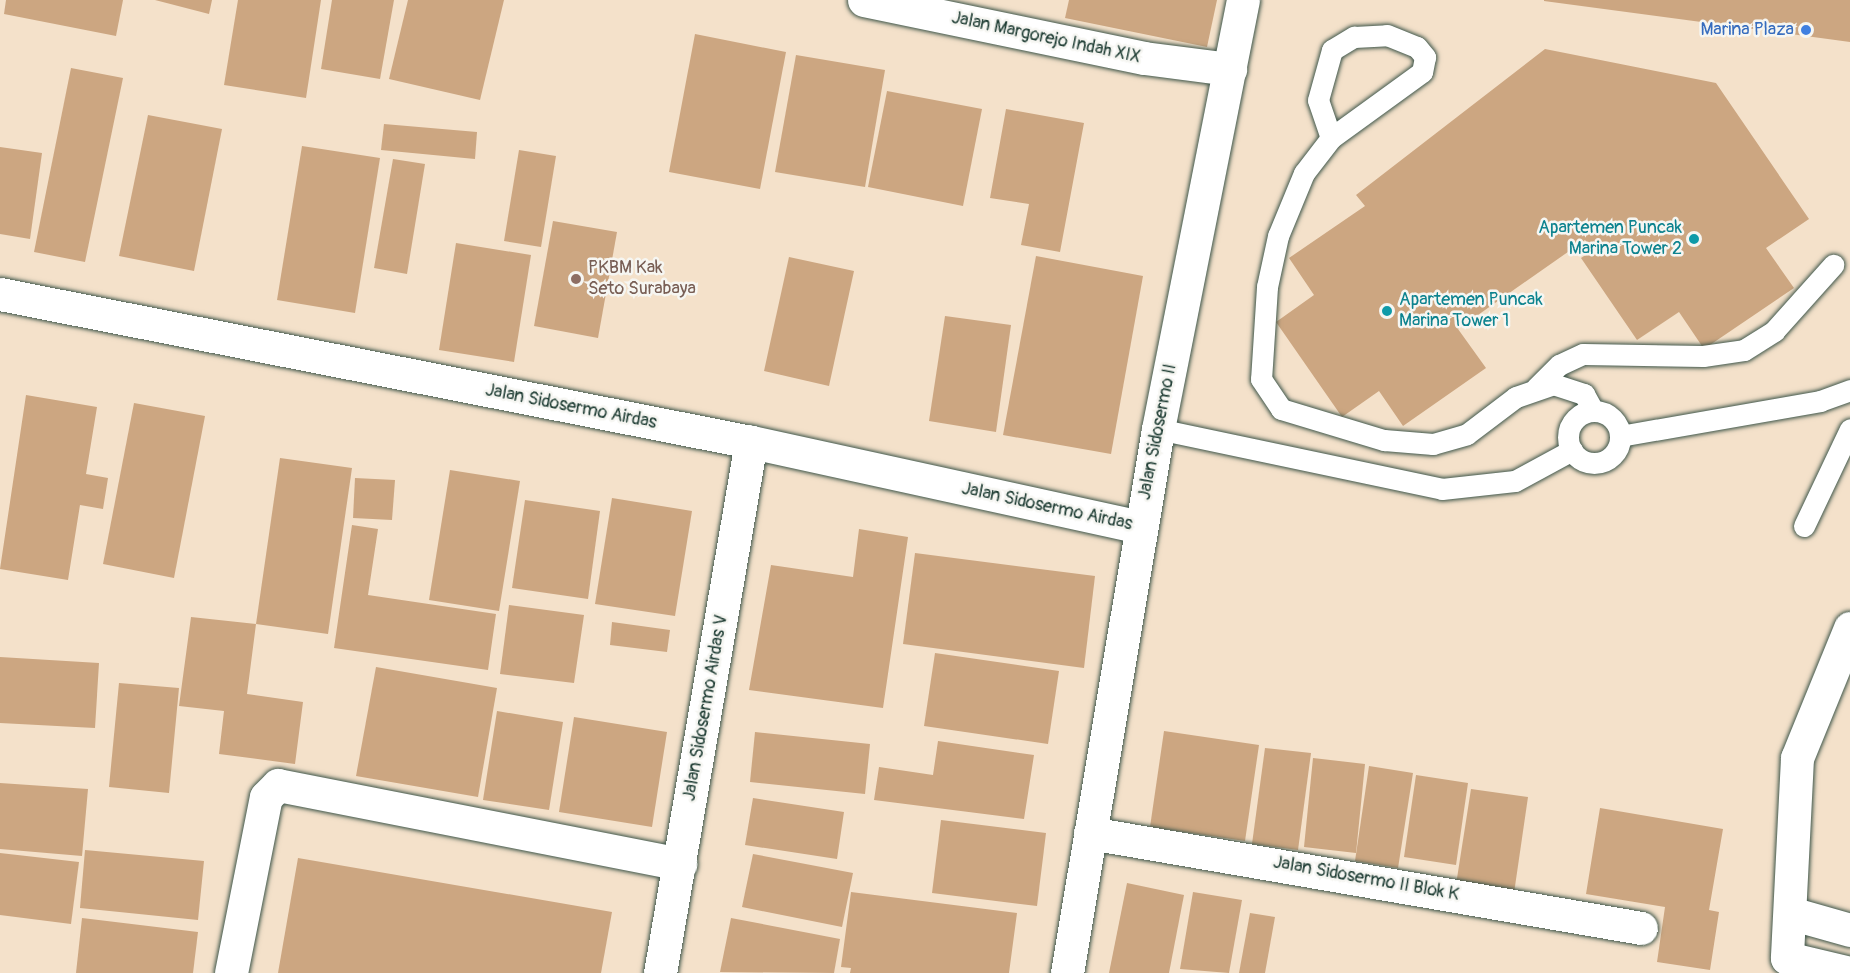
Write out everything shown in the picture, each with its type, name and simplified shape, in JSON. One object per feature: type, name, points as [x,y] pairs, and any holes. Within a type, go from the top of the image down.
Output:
[{"type":"street","name":"Jalan Margorejo Indah XIX","points":[[864,0],[1144,58],[1230,69]]},
{"type":"street","name":"Jalan Sidosermo II","points":[[1067,973],[1158,429],[1243,0]]},
{"type":"street","name":"Jalan Sidosermo Airdas","points":[[0,294],[751,442],[1141,527]]},
{"type":"street","name":"Jalan Sidosermo Airdas V","points":[[660,973],[751,442]]},
{"type":"street","points":[[1850,628],[1797,758],[1790,913],[1784,966],[1850,973]]},
{"type":"street","points":[[231,973],[266,796],[278,785],[680,864]]},
{"type":"street","name":"Jalan Sidosermo II Blok K","points":[[1090,833],[1641,928]]},
{"type":"street","points":[[1790,913],[1850,930]]},
{"type":"lane","points":[[1331,138],[1318,100],[1332,50],[1354,37],[1387,35],[1417,47],[1425,57],[1422,72],[1331,138],[1304,173],[1278,236],[1267,287],[1260,379],[1281,409],[1311,423],[1384,440],[1433,444],[1467,434],[1536,388],[1559,365],[1583,354],[1703,356],[1743,350],[1774,331],[1833,265]]},
{"type":"lane","points":[[1536,388],[1573,387],[1586,412],[1616,422],[1620,436],[1613,453],[1595,463],[1572,450]]},
{"type":"lane","points":[[1620,436],[1820,401],[1850,390]]},
{"type":"lane","points":[[1572,450],[1570,424],[1586,412]]},
{"type":"lane","points":[[1158,429],[1442,489],[1515,481],[1572,450]]},
{"type":"lane","points":[[1804,526],[1850,429]]},
{"type":"building","points":[[6,0],[123,0],[116,36],[4,14]]},
{"type":"building","points":[[155,0],[212,0],[209,14]]},
{"type":"building","points":[[238,0],[321,0],[306,98],[224,85]]},
{"type":"building","points":[[332,0],[394,0],[380,79],[321,69]]},
{"type":"building","points":[[408,0],[504,0],[480,100],[389,79]]},
{"type":"building","points":[[1069,0],[1217,0],[1207,47],[1065,18]]},
{"type":"building","name":"Marina Plaza","points":[[1850,0],[1850,42],[1544,1]]},
{"type":"building","points":[[695,34],[786,52],[760,189],[669,172]]},
{"type":"building","points":[[1545,49],[1716,83],[1809,219],[1766,248],[1794,288],[1704,349],[1679,312],[1637,340],[1581,258],[1593,250],[1585,240],[1458,329],[1486,368],[1403,426],[1379,391],[1342,417],[1276,322],[1314,295],[1289,258],[1365,206],[1356,195]]},
{"type":"building","points":[[796,55],[885,70],[865,187],[775,172]]},
{"type":"building","points":[[71,68],[123,78],[85,262],[34,252]]},
{"type":"building","points":[[887,91],[982,109],[963,206],[868,187]]},
{"type":"building","points":[[1006,109],[1084,123],[1060,252],[1021,245],[1029,204],[990,198]]},
{"type":"building","points":[[148,115],[222,129],[194,271],[119,256]]},
{"type":"building","points":[[384,124],[477,132],[475,159],[381,150]]},
{"type":"building","points":[[302,146],[380,158],[355,313],[277,300]]},
{"type":"building","points":[[0,147],[42,153],[30,239],[0,234]]},
{"type":"building","points":[[519,150],[556,156],[541,247],[504,241]]},
{"type":"building","points":[[393,159],[425,164],[407,274],[374,268]]},
{"type":"building","name":"PKBM Kak Seto Surabaya","points":[[553,221],[617,232],[598,338],[534,326]]},
{"type":"building","points":[[456,243],[531,255],[514,362],[439,350]]},
{"type":"building","points":[[1036,256],[1143,276],[1111,454],[1003,435]]},
{"type":"building","points":[[789,257],[854,271],[829,386],[764,371]]},
{"type":"building","points":[[945,316],[1011,325],[996,432],[929,421]]},
{"type":"building","points":[[26,395],[97,407],[86,474],[108,478],[103,509],[80,505],[68,580],[0,569]]},
{"type":"building","points":[[134,403],[205,416],[174,578],[103,564]]},
{"type":"building","points":[[280,458],[352,468],[328,634],[256,624]]},
{"type":"building","points":[[450,470],[520,481],[499,611],[429,600]]},
{"type":"building","points":[[355,478],[395,480],[392,520],[353,518]]},
{"type":"building","points":[[612,498],[692,511],[675,616],[595,604]]},
{"type":"building","points":[[525,500],[600,511],[588,599],[512,588]]},
{"type":"building","points":[[352,525],[378,529],[368,595],[496,614],[488,670],[334,648]]},
{"type":"building","points":[[859,529],[908,537],[883,708],[749,690],[771,565],[853,577]]},
{"type":"building","points":[[915,553],[1095,576],[1084,668],[903,644]]},
{"type":"building","points":[[509,605],[584,615],[574,683],[500,674]]},
{"type":"building","points":[[191,617],[256,624],[247,694],[303,702],[295,764],[219,754],[224,711],[179,706]]},
{"type":"building","points":[[612,622],[670,630],[667,652],[610,645]]},
{"type":"building","points":[[935,653],[1059,671],[1048,744],[924,726]]},
{"type":"building","points":[[0,657],[99,663],[95,728],[0,723]]},
{"type":"building","points":[[376,667],[497,688],[478,797],[356,776]]},
{"type":"building","points":[[119,683],[179,688],[169,793],[109,787]]},
{"type":"building","points":[[497,711],[563,722],[549,810],[483,800]]},
{"type":"building","points":[[574,717],[667,732],[652,827],[559,812]]},
{"type":"building","points":[[1164,731],[1259,745],[1245,841],[1150,827]]},
{"type":"building","points":[[755,732],[870,744],[865,794],[750,782]]},
{"type":"building","points":[[938,741],[1034,755],[1024,819],[874,800],[879,767],[933,775]]},
{"type":"building","points":[[1265,748],[1311,753],[1298,850],[1252,844]]},
{"type":"building","points":[[1313,758],[1365,764],[1356,853],[1304,847]]},
{"type":"building","points":[[1369,766],[1413,773],[1398,868],[1355,861]]},
{"type":"building","points":[[1416,775],[1468,783],[1456,865],[1404,857]]},
{"type":"building","points":[[0,783],[88,789],[82,856],[0,849]]},
{"type":"building","points":[[1471,789],[1528,797],[1513,900],[1455,891]]},
{"type":"building","points":[[753,798],[844,812],[837,859],[745,845]]},
{"type":"building","points":[[1600,808],[1723,829],[1709,910],[1719,912],[1710,970],[1657,962],[1665,907],[1586,894]]},
{"type":"building","points":[[941,820],[1046,833],[1037,906],[932,893]]},
{"type":"building","points":[[85,850],[204,861],[198,920],[80,908]]},
{"type":"building","points":[[0,853],[79,862],[71,924],[0,915]]},
{"type":"building","points":[[753,854],[853,873],[842,927],[742,907]]},
{"type":"building","points":[[298,858],[612,912],[601,973],[278,973]]},
{"type":"building","points":[[1127,883],[1184,895],[1169,973],[1109,973]]},
{"type":"building","points":[[851,892],[1017,913],[1009,973],[850,973],[851,968],[841,967]]},
{"type":"building","points":[[1193,892],[1242,900],[1229,973],[1180,969]]},
{"type":"building","points":[[1250,913],[1275,917],[1265,973],[1239,973]]},
{"type":"building","points":[[82,918],[198,932],[193,973],[76,973]]},
{"type":"building","points":[[731,918],[840,939],[834,973],[720,972]]},
{"type":"place","name":"Marina Plaza","points":[[1806,30]]},
{"type":"place","name":"Apartemen Puncak Marina Tower 2","points":[[1694,239]]},
{"type":"place","name":"PKBM Kak Seto Surabaya","points":[[576,279]]},
{"type":"place","name":"Apartemen Puncak Marina Tower 1","points":[[1387,311]]}]
